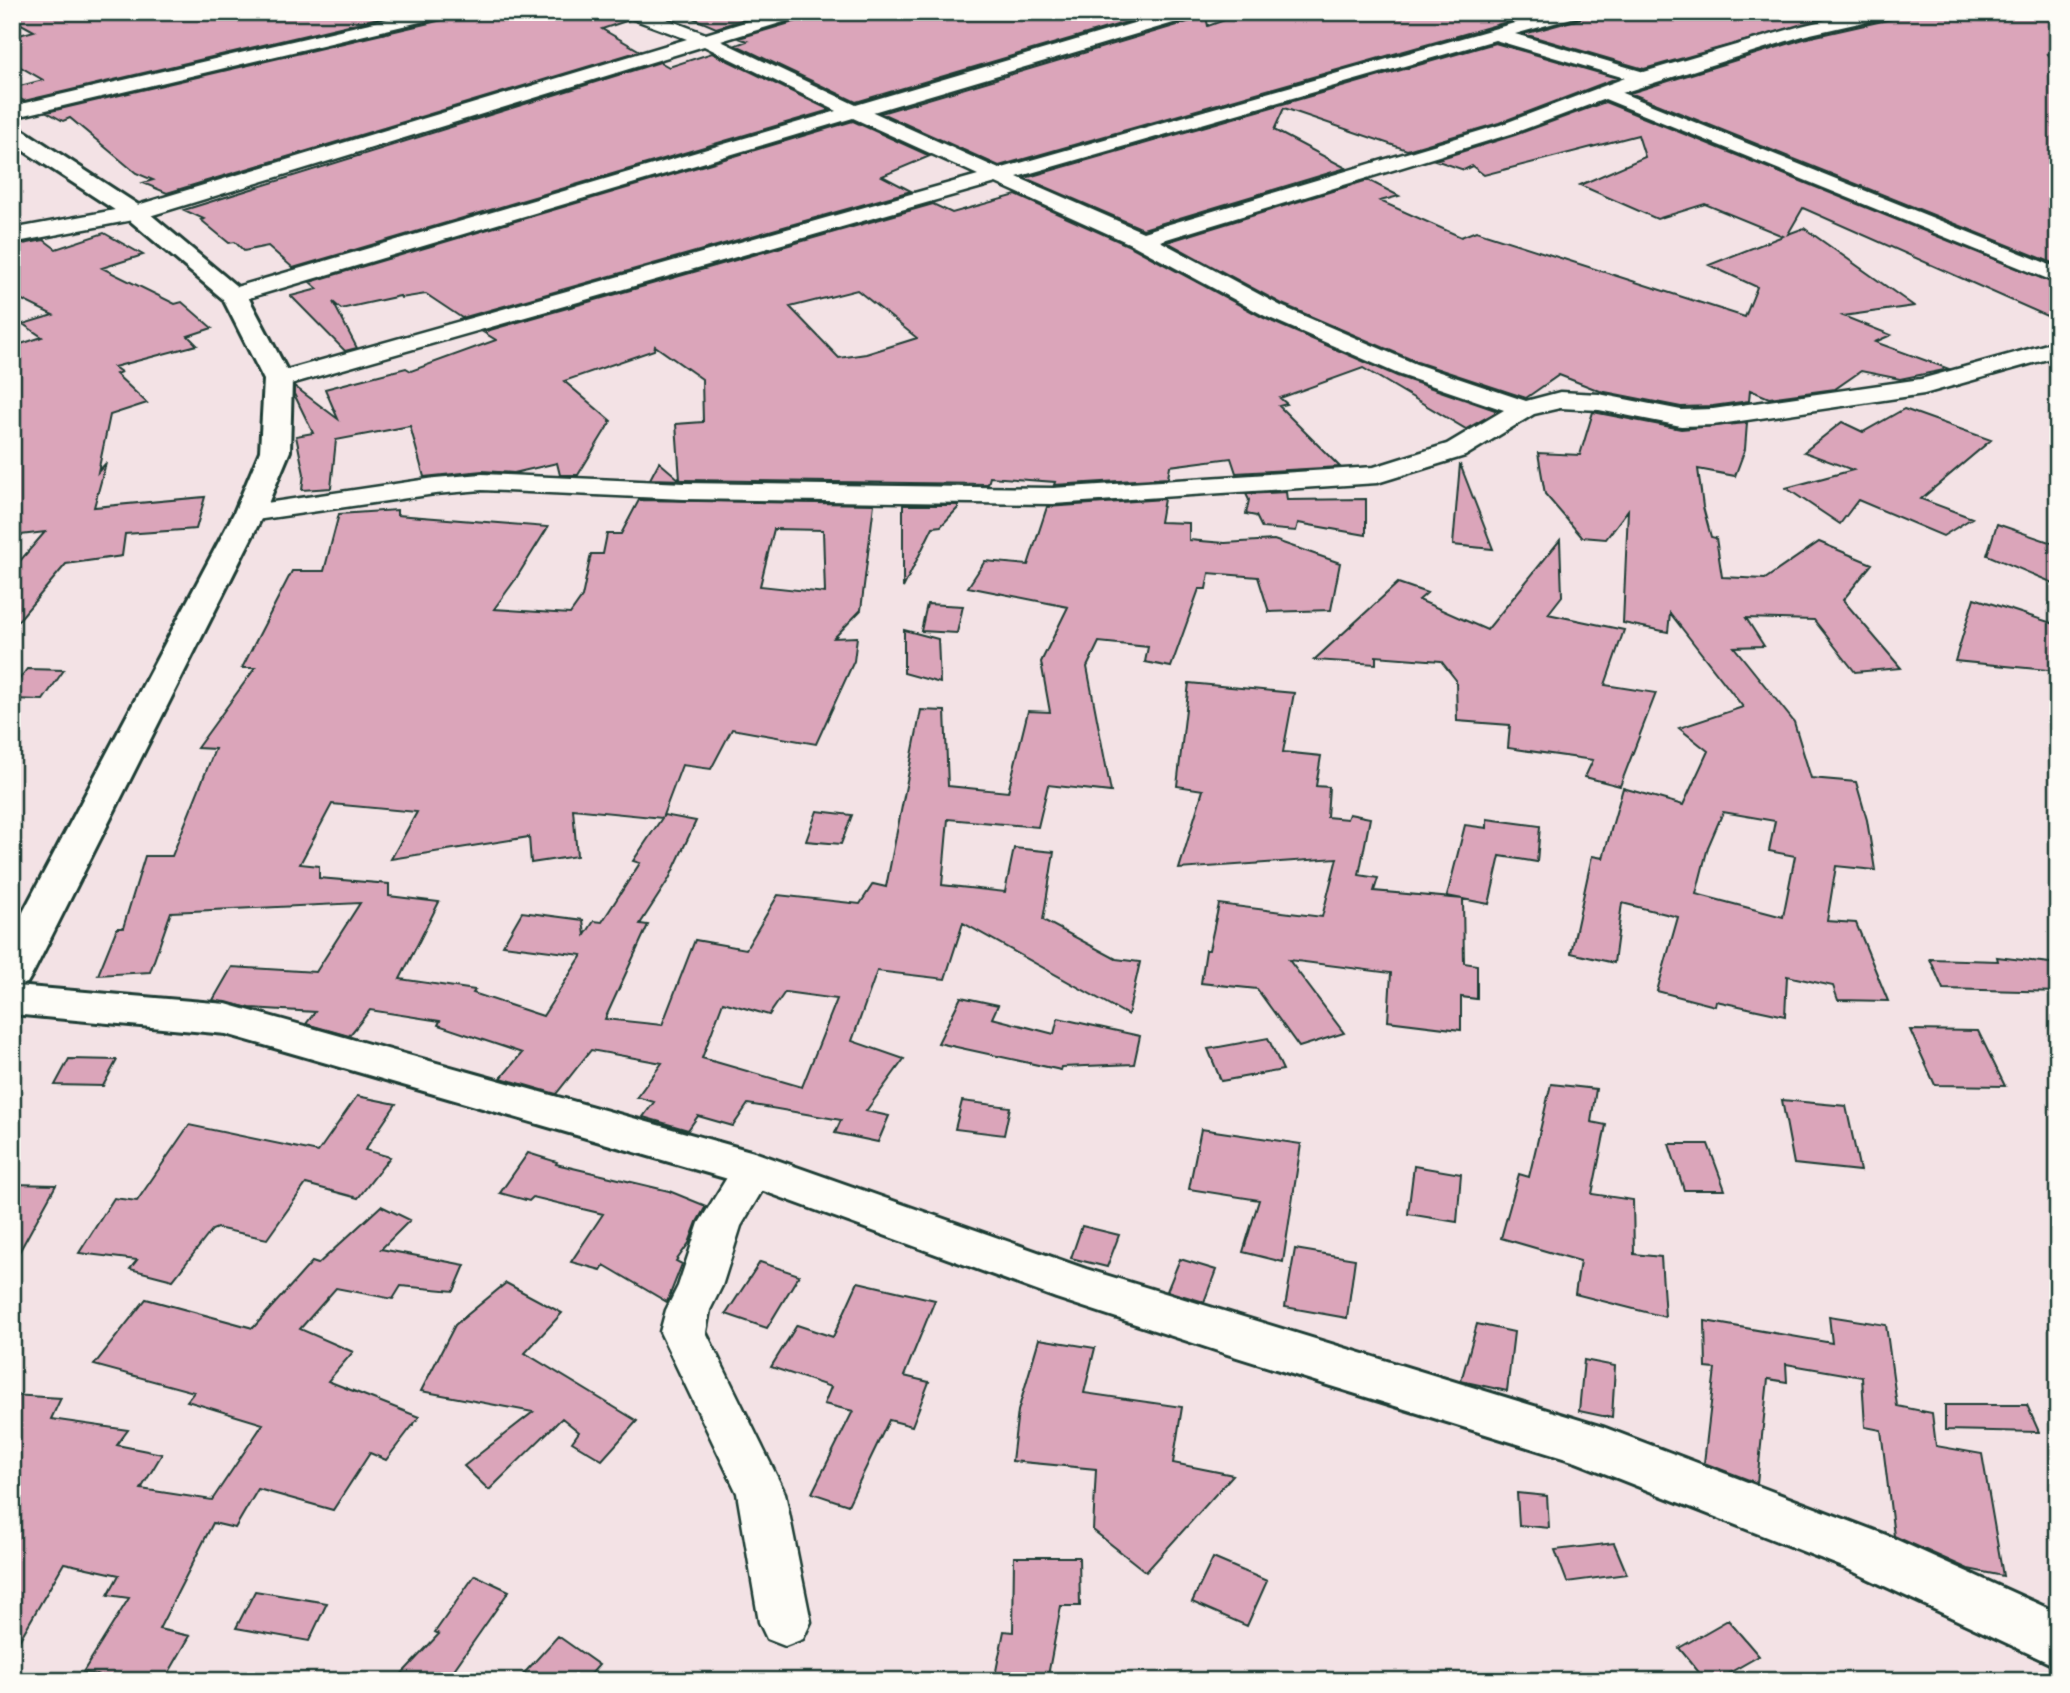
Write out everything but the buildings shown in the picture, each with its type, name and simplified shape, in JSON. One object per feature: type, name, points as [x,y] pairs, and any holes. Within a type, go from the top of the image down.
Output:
[{"type":"main road","points":[[12,133],[135,213],[234,295],[278,380],[275,451],[249,513],[12,973]]},
{"type":"main road","points":[[12,1000],[226,1019],[754,1169],[1073,1284],[1585,1443],[1867,1552],[2055,1636]]},
{"type":"street","points":[[12,112],[441,12]]},
{"type":"street","points":[[631,12],[703,39],[851,110],[1141,240],[1286,317],[1407,369],[1525,409]]},
{"type":"street","points":[[12,236],[135,213],[797,12]]},
{"type":"street","points":[[234,295],[851,110],[1191,12]]},
{"type":"street","points":[[278,380],[1573,12]]},
{"type":"street","points":[[1141,240],[1507,129],[1644,78],[1801,31],[1884,12]]},
{"type":"street","points":[[1494,34],[1644,78]]},
{"type":"street","points":[[1606,93],[1764,160],[1813,176],[2058,276]]},
{"type":"street","points":[[249,513],[435,486],[482,482],[684,491],[1054,496],[1377,475],[1456,450],[1525,409],[1560,400],[1599,402],[1681,418],[1713,417],[1924,386],[2058,348]]},
{"type":"street","points":[[754,1169],[720,1223],[700,1286],[688,1310],[683,1332],[761,1493],[785,1622]]}]
